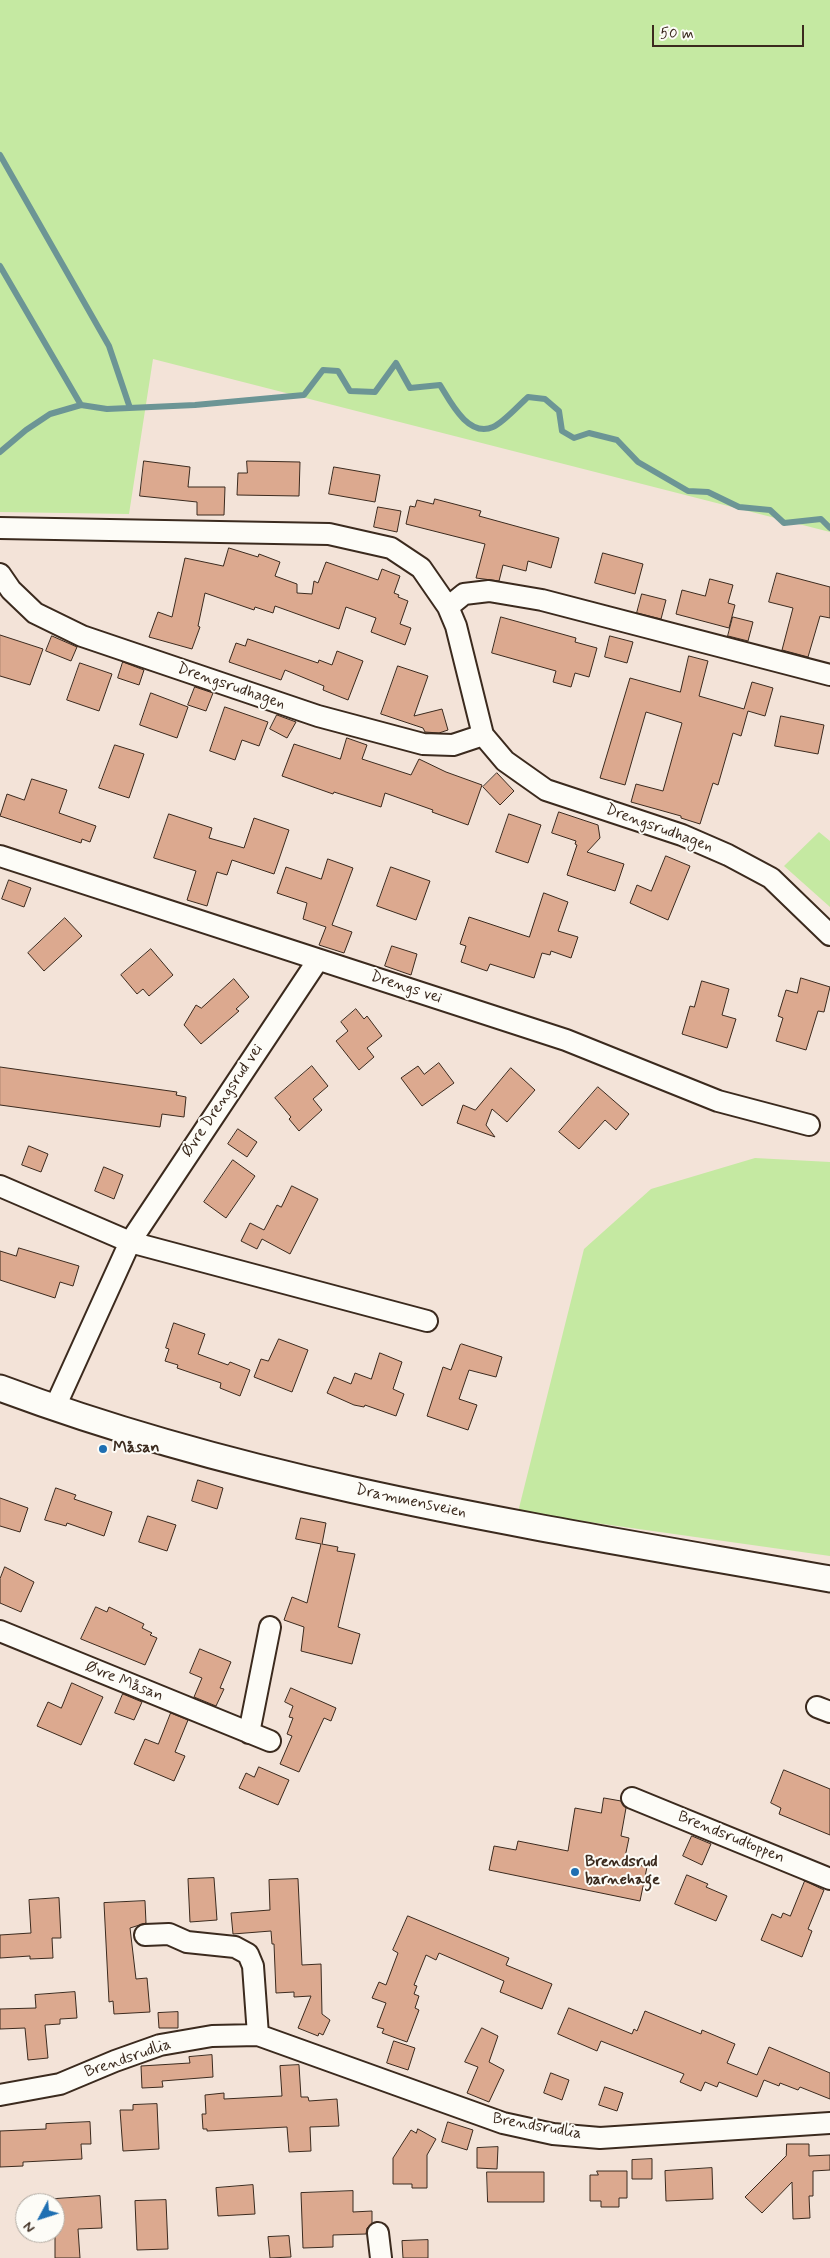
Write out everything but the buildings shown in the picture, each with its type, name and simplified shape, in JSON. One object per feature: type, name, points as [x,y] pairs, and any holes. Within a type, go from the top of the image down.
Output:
[{"type":"main road","name":"Drammensveien","points":[[0,1388],[172,1445],[368,1494],[830,1579]]},
{"type":"street","name":"Drengsrudhagen","points":[[0,528],[329,534],[390,548],[421,568],[448,607],[456,626],[483,735],[505,761],[546,790],[682,835],[728,855],[771,878],[830,936]]},
{"type":"street","name":"Drengsrudhagen","points":[[0,574],[10,590],[35,613],[82,636],[309,713],[423,744],[452,745],[483,735]]},
{"type":"street","points":[[448,607],[464,594],[490,591],[542,600],[830,675]]},
{"type":"street","name":"Drengs vei","points":[[0,856],[566,1040],[718,1101],[810,1125]]},
{"type":"street","name":"Øvre Drengsrud vei","points":[[55,1407],[130,1242],[318,960]]},
{"type":"street","points":[[0,1186],[130,1242],[427,1321]]},
{"type":"street","points":[[249,1733],[270,1627]]},
{"type":"street","name":"Øvre Måsan","points":[[0,1631],[270,1741]]},
{"type":"street","name":"Brendsrudtoppen","points":[[632,1798],[830,1879]]},
{"type":"street","points":[[145,1935],[169,1934],[187,1942],[235,1948],[248,1954],[253,1966],[258,2035]]},
{"type":"street","name":"Brendsrudlia","points":[[0,2095],[60,2084],[160,2046],[212,2036],[258,2035],[503,2123],[553,2134],[600,2138],[830,2123]]},
{"type":"street","points":[[378,2233],[381,2258]]},
{"type":"green space","points":[[0,0],[830,0],[830,532],[153,359],[129,514],[0,512]]},
{"type":"green space","points":[[819,832],[830,841],[830,907],[784,866]]},
{"type":"green space","points":[[755,1158],[830,1162],[830,1556],[518,1512],[584,1249],[651,1189]]},
{"type":"waterway","points":[[0,155],[109,346],[130,408]]},
{"type":"waterway","points":[[0,266],[81,405]]},
{"type":"waterway","points":[[0,452],[26,430],[50,414],[81,405],[107,409],[195,405],[304,395],[323,370],[338,371],[350,391],[375,392],[396,363],[410,388],[440,385],[461,416],[468,423],[476,427],[484,429],[497,425],[528,397],[545,399],[559,411],[562,431],[574,438],[589,433],[617,440],[638,462],[688,491],[708,492],[739,507],[770,510],[784,523],[821,519],[830,528]]},
{"type":"place","name":"Måsan","points":[[103,1449]]},
{"type":"place","name":"Brendsrud barnehage","points":[[575,1872]]}]
